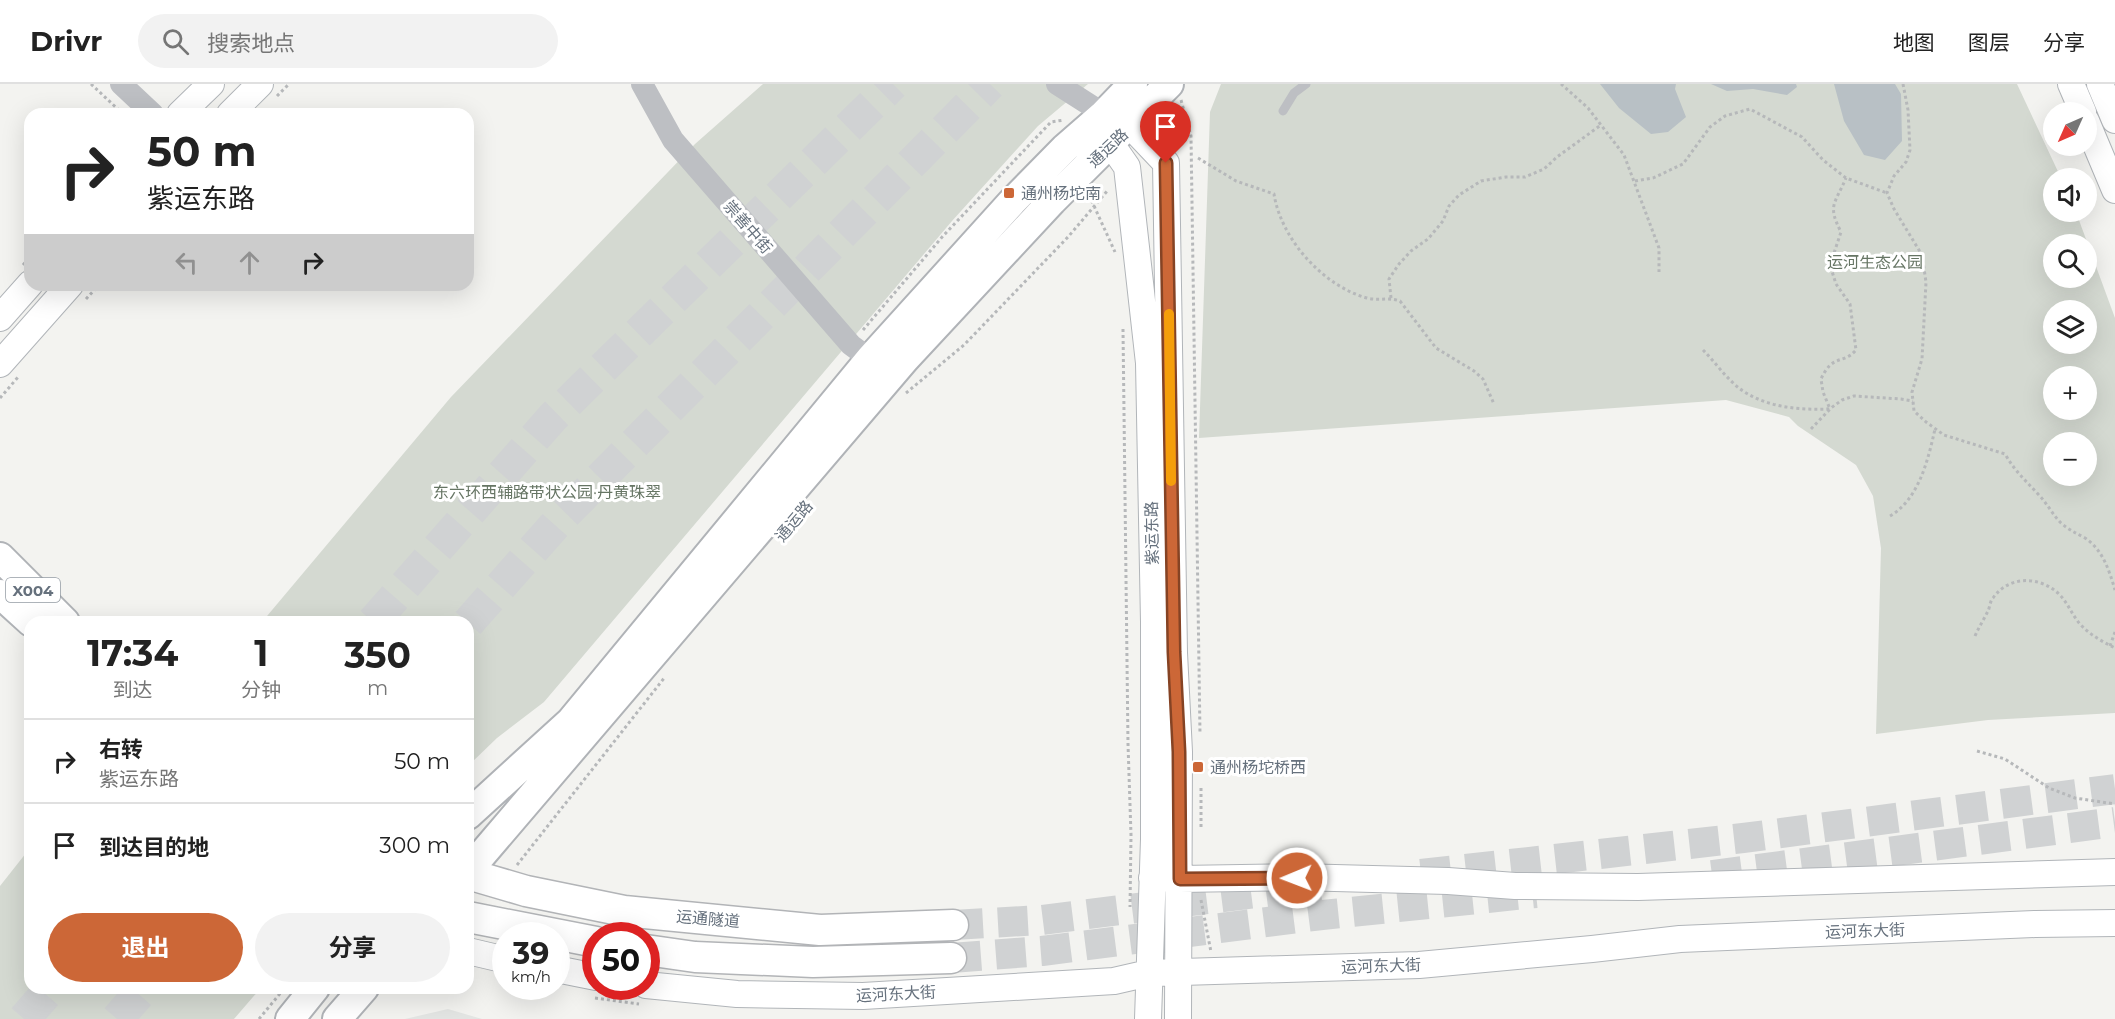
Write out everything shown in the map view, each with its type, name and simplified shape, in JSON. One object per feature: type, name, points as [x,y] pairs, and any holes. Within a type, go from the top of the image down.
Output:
[{"type":"highway","name":"运通隧道","points":[[474,875],[502,884],[624,911],[819,930],[953,925]]},
{"type":"highway","points":[[474,918],[582,939]]},
{"type":"highway","points":[[660,952],[695,957],[813,962],[951,958]]},
{"type":"main road","points":[[186,108],[211,84]]},
{"type":"main road","points":[[236,108],[260,84]]},
{"type":"main road","points":[[1115,128],[1133,84]]},
{"type":"main road","points":[[2071,84],[2079,102]]},
{"type":"main road","points":[[2100,84],[2115,120]]},
{"type":"main road","points":[[1115,128],[1174,89]]},
{"type":"main road","name":"通运路","points":[[474,810],[571,721],[870,359],[1004,211],[1065,148],[1115,128]]},
{"type":"main road","name":"通运路","points":[[474,866],[905,359],[1078,176],[1115,128]]},
{"type":"main road","name":"紫运东路","points":[[1115,128],[1127,167],[1149,363],[1154,622],[1154,839],[1148,1019]]},
{"type":"main road","name":"紫运东路","points":[[1115,128],[1166,163],[1174,652],[1189,879],[1178,1019]]},
{"type":"main road","points":[[2097,147],[2115,190]]},
{"type":"main road","points":[[0,318],[24,291]]},
{"type":"main road","points":[[0,364],[65,291]]},
{"type":"main road","name":"X004","points":[[0,557],[59,616]]},
{"type":"main road","name":"X004","points":[[0,594],[24,616]]},
{"type":"main road","points":[[1152,878],[1309,878],[1449,881],[1515,886],[1638,887],[2115,872]]},
{"type":"main road","points":[[2035,924],[2084,909],[2115,907]]},
{"type":"main road","name":"运河东大街","points":[[660,986],[737,994],[863,996],[1114,981],[1149,973],[1180,971],[1214,972],[1419,965],[1680,939],[2035,924],[2115,923]]},
{"type":"main road","points":[[474,952],[492,957]]},
{"type":"main road","points":[[290,1019],[310,994]]},
{"type":"main road","points":[[338,1019],[359,994]]},
{"type":"street","points":[[121,84],[147,108]]},
{"type":"street","name":"崇善中街","points":[[642,84],[673,140],[851,345],[870,359]]},
{"type":"street","points":[[1057,84],[1115,128]]},
{"type":"lane","points":[[1283,111],[1294,93],[1306,84]]},
{"type":"path","points":[[91,84],[117,108]]},
{"type":"path","points":[[1561,84],[1588,108],[1624,155],[1659,249],[1659,272]]},
{"type":"path","points":[[1902,84],[1908,110],[1910,150],[1906,162],[1894,176],[1887,193],[1922,255],[1926,282],[1922,359],[1912,392],[1914,411],[1926,423],[1944,435],[2005,454],[2014,469],[2039,494],[2060,522],[2073,533],[2086,539],[2098,551],[2108,567],[2115,590]]},
{"type":"path","points":[[1174,89],[1191,136],[1200,744]]},
{"type":"path","points":[[1635,181],[1653,178],[1683,164],[1710,127],[1725,116],[1750,109],[1802,137],[1823,160],[1846,178],[1887,193]]},
{"type":"path","points":[[1051,122],[1065,148]]},
{"type":"path","points":[[1391,298],[1389,279],[1399,264],[1411,251],[1428,239],[1443,221],[1449,206],[1460,195],[1481,181],[1525,177],[1544,169],[1601,125]]},
{"type":"path","points":[[1198,159],[1236,181],[1274,194],[1276,211],[1299,248],[1323,274],[1352,293],[1370,299],[1391,298],[1400,301],[1436,348],[1483,379],[1494,404]]},
{"type":"path","name":"通运路","points":[[903,396],[964,345],[1068,237],[1127,167]]},
{"type":"path","points":[[1078,176],[1095,206],[1118,257]]},
{"type":"path","points":[[1830,409],[1823,392],[1821,379],[1830,363],[1851,356],[1856,350],[1850,304],[1836,285],[1830,265],[1841,232],[1833,214],[1833,204],[1846,178]]},
{"type":"path","name":"紫运东路","points":[[1123,327],[1131,835],[1130,912]]},
{"type":"path","points":[[1703,350],[1742,390],[1761,400],[1799,410],[1830,409]]},
{"type":"path","points":[[1811,429],[1830,409],[1842,400],[1854,396],[1913,401]]},
{"type":"path","points":[[1890,516],[1914,494],[1932,446],[1935,429]]},
{"type":"path","points":[[1975,636],[1992,599],[2003,588],[2025,579],[2043,584],[2058,592],[2070,606],[2079,623],[2092,635],[2115,648]]},
{"type":"path","points":[[2110,645],[2115,632]]},
{"type":"path","points":[[502,884],[670,670]]},
{"type":"path","points":[[1977,751],[2005,759],[2049,788],[2075,798],[2115,804]]},
{"type":"path","points":[[1200,837],[1201,779]]},
{"type":"path","points":[[1189,879],[1214,972]]},
{"type":"path","points":[[259,1019],[279,994]]},
{"type":"shaded area","points":[[1600,84],[1676,84],[1675,89],[1686,117],[1668,132],[1651,134],[1619,108]]},
{"type":"shaded area","points":[[1711,84],[1796,84],[1797,87],[1787,95],[1753,89],[1727,91]]},
{"type":"shaded area","points":[[1834,84],[1895,84],[1901,94],[1902,141],[1885,160],[1864,155],[1844,121]]},
{"type":"shaded area","points":[[448,1009],[482,1019],[405,1019]]},
{"type":"green space","name":"东六环西辅路带状公园·丹黄珠翠","points":[[763,84],[1088,84],[1038,126],[952,221],[544,702],[497,738],[474,760],[474,616],[267,616],[451,397],[695,144]]},
{"type":"green space","name":"运河生态公园","points":[[1221,84],[2017,84],[2043,140],[2043,156],[2051,156],[2056,168],[2043,168],[2043,222],[2080,222],[2084,234],[2043,234],[2043,288],[2097,288],[2097,269],[2115,318],[2115,713],[1988,720],[1876,734],[1881,548],[1873,496],[1856,465],[1798,426],[1789,417],[1726,400],[1199,438],[1210,112]]},
{"type":"green space","points":[[24,856],[24,994],[256,994],[234,1019],[0,1019],[0,886]]},
{"type":"tunnel","points":[[378,616],[553,417],[893,84]]},
{"type":"tunnel","points":[[474,616],[562,517],[990,84]]},
{"type":"tunnel","points":[[1421,874],[1743,838],[2115,789]]},
{"type":"tunnel","points":[[1712,875],[2115,822]]},
{"type":"tunnel","points":[[953,925],[1041,920],[1320,885]]},
{"type":"tunnel","points":[[951,958],[1042,951],[1322,915],[1536,893]]},
{"type":"tunnel","points":[[24,1019],[46,994]]},
{"type":"tunnel","points":[[117,1019],[139,994]]},
{"type":"slow traffic","points":[[1169,314],[1171,481]]},
{"type":"place","name":"通州杨坨南","points":[[1009,193]]},
{"type":"place","name":"通州杨坨桥西","points":[[1198,767]]},
{"type":"route","points":[[1166,163],[1180,879],[1297,878]]}]
